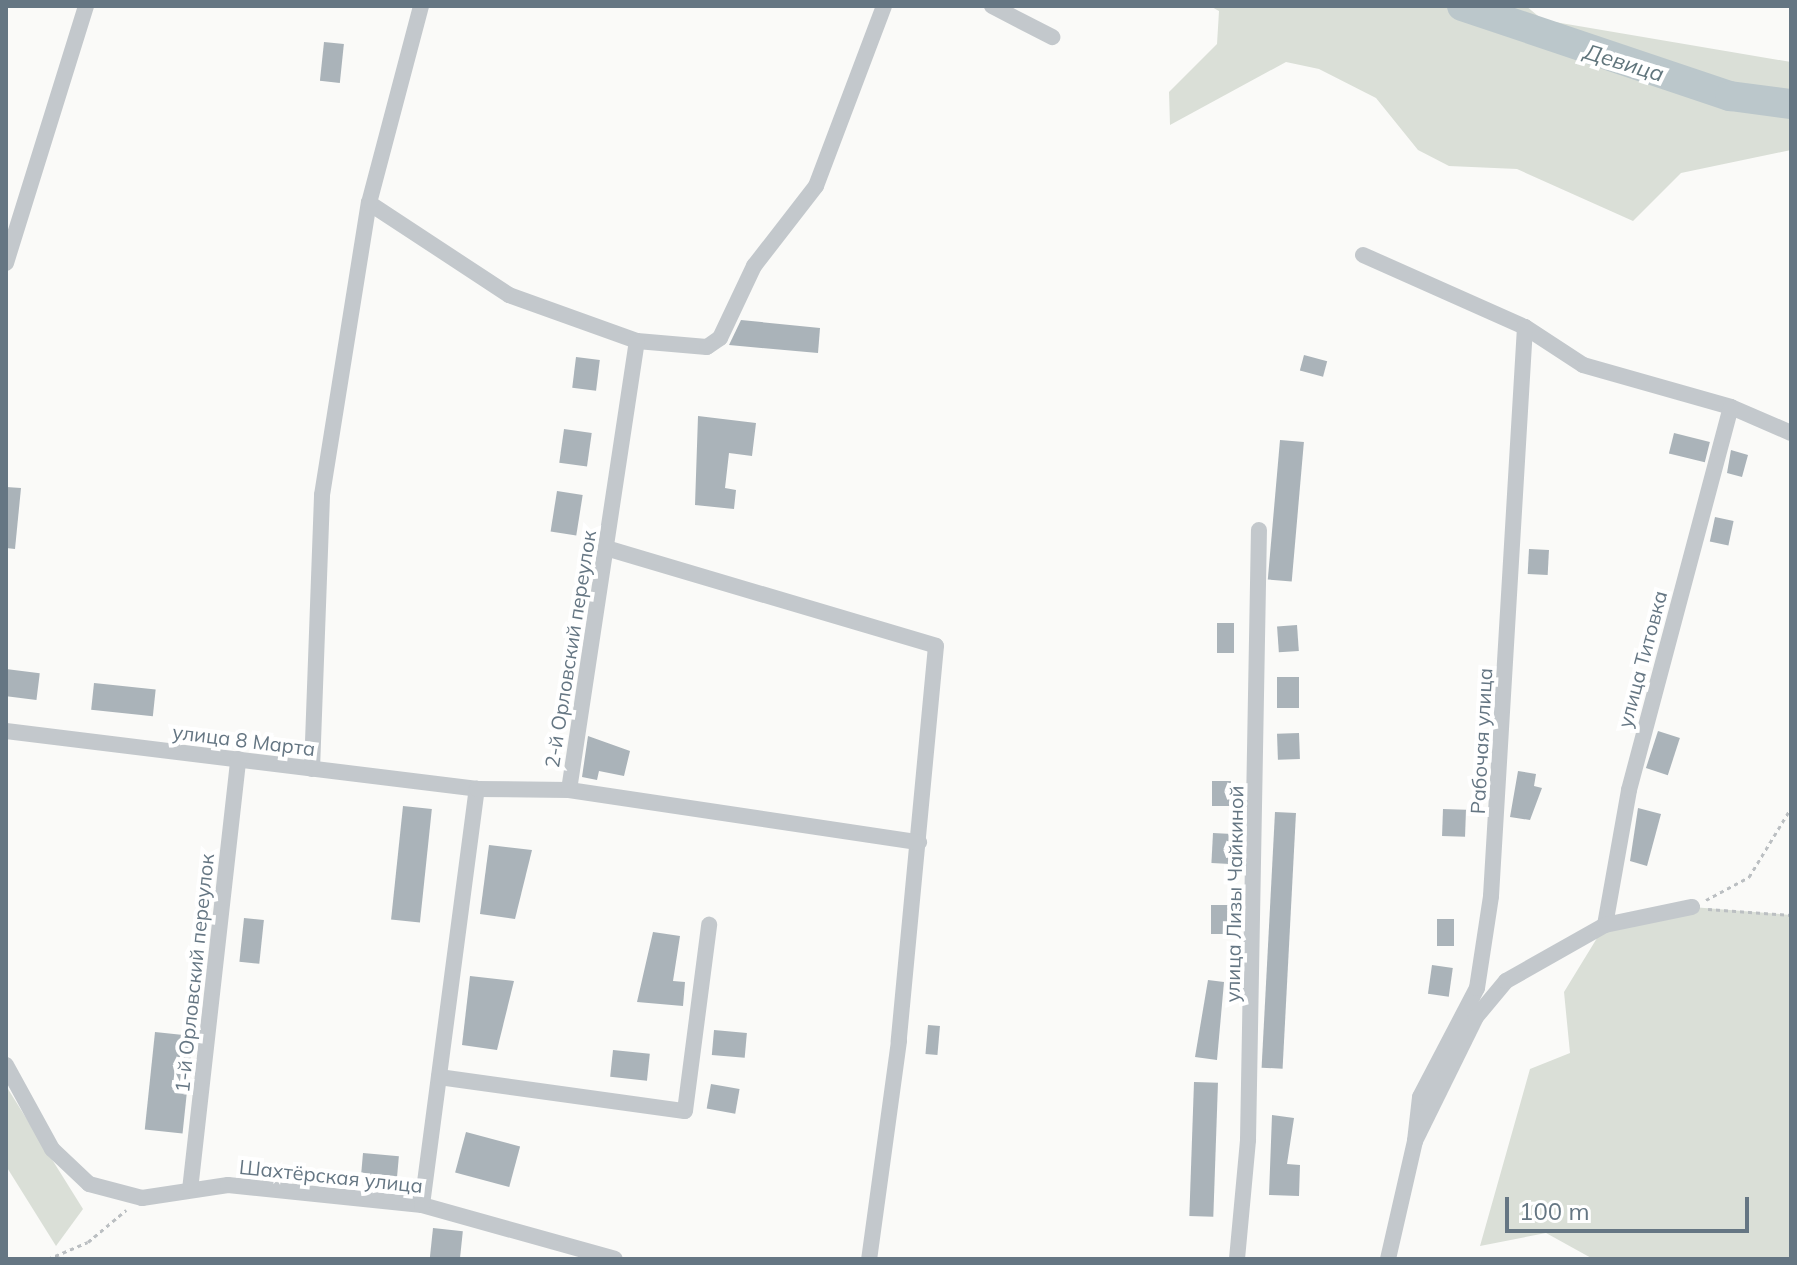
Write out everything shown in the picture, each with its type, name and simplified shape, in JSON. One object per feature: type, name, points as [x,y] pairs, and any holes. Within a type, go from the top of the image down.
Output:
[{"type":"street","points":[[6,263],[86,6]]},
{"type":"street","points":[[312,769],[322,495],[369,203],[421,6]]},
{"type":"street","points":[[369,203],[467,274],[637,341],[685,351],[720,338],[754,266],[816,186],[884,6]]},
{"type":"street","points":[[992,6],[1052,37]]},
{"type":"street","points":[[1363,255],[1525,327],[1583,365],[1731,407],[1791,433]]},
{"type":"street","name":"Рабочая улица","points":[[1415,1141],[1420,1097],[1477,988],[1491,896],[1525,327]]},
{"type":"street","name":"2-й Орловский переулок","points":[[477,789],[569,790],[637,341]]},
{"type":"street","name":"улица Титовка","points":[[1605,925],[1629,790],[1731,407]]},
{"type":"street","name":"улица Лизы Чайкиной","points":[[1237,1259],[1248,1140],[1259,530]]},
{"type":"street","points":[[606,548],[936,646],[919,842],[869,1259]]},
{"type":"street","name":"улица 8 Марта","points":[[6,731],[477,789]]},
{"type":"street","name":"1-й Орловский переулок","points":[[190,1190],[238,759]]},
{"type":"street","points":[[422,1205],[477,789]]},
{"type":"street","points":[[569,790],[919,842]]},
{"type":"street","points":[[1388,1259],[1415,1141],[1476,1017],[1506,981],[1605,925],[1692,907]]},
{"type":"street","points":[[439,1077],[685,1111],[709,925]]},
{"type":"street","name":"Шахтёрская улица","points":[[6,1065],[52,1149],[89,1184],[142,1198],[228,1185],[422,1205],[615,1259]]},
{"type":"path","points":[[1692,907],[1749,877],[1791,808]]},
{"type":"path","points":[[1692,907],[1791,915]]},
{"type":"path","points":[[48,1259],[88,1242],[142,1198]]},
{"type":"shaded area","points":[[1210,6],[1526,6],[1543,20],[1791,62],[1791,150],[1681,173],[1633,221],[1517,169],[1449,166],[1418,150],[1376,98],[1319,69],[1286,62],[1170,125],[1169,92],[1217,44],[1219,11]]},
{"type":"shaded area","points":[[1692,907],[1791,915],[1791,1259],[1593,1259],[1546,1233],[1480,1246],[1530,1069],[1570,1053],[1564,992],[1605,925]]},
{"type":"shaded area","points":[[8,1089],[83,1209],[56,1246],[6,1166]]},
{"type":"building","points":[[324,42],[344,44],[340,83],[320,81]]},
{"type":"building","points":[[741,320],[820,328],[818,353],[729,345]]},
{"type":"building","points":[[1304,355],[1327,361],[1323,377],[1300,370]]},
{"type":"building","points":[[576,357],[600,360],[596,391],[572,388]]},
{"type":"building","points":[[698,416],[756,423],[752,456],[729,453],[725,488],[736,490],[734,509],[695,505]]},
{"type":"building","points":[[564,429],[592,433],[587,467],[559,463]]},
{"type":"building","points":[[1674,433],[1710,442],[1705,462],[1669,453]]},
{"type":"building","points":[[1280,440],[1304,442],[1292,582],[1268,579]]},
{"type":"building","points":[[1731,450],[1748,455],[1742,477],[1727,473]]},
{"type":"building","points":[[6,487],[21,488],[15,549],[6,548]]},
{"type":"building","points":[[557,491],[583,495],[576,536],[551,531]]},
{"type":"building","points":[[1715,517],[1734,521],[1728,545],[1710,541]]},
{"type":"building","points":[[1529,549],[1549,550],[1548,575],[1528,574]]},
{"type":"building","points":[[1217,623],[1234,623],[1234,653],[1217,653]]},
{"type":"building","points":[[1297,625],[1299,651],[1279,652],[1277,626]]},
{"type":"building","points":[[6,669],[40,673],[36,700],[6,696]]},
{"type":"building","points":[[1277,677],[1299,677],[1299,708],[1277,708]]},
{"type":"building","points":[[94,683],[156,689],[153,716],[91,710]]},
{"type":"building","points":[[1658,731],[1680,738],[1668,775],[1646,768]]},
{"type":"building","points":[[1299,733],[1300,759],[1278,760],[1277,734]]},
{"type":"building","points":[[588,736],[630,751],[624,776],[599,771],[597,780],[582,777]]},
{"type":"building","points":[[1518,771],[1536,774],[1534,786],[1542,788],[1530,820],[1510,817]]},
{"type":"building","points":[[1212,781],[1232,781],[1232,806],[1212,806]]},
{"type":"building","points":[[403,806],[432,809],[420,922],[391,919]]},
{"type":"building","points":[[1638,808],[1661,814],[1647,866],[1630,861]]},
{"type":"building","points":[[1443,809],[1466,810],[1465,837],[1442,836]]},
{"type":"building","points":[[1275,812],[1296,813],[1283,1069],[1262,1068]]},
{"type":"building","points":[[1213,833],[1232,834],[1230,864],[1211,863]]},
{"type":"building","points":[[489,845],[532,850],[515,919],[480,914]]},
{"type":"building","points":[[1211,905],[1232,905],[1232,934],[1211,934]]},
{"type":"building","points":[[244,918],[264,920],[259,964],[239,962]]},
{"type":"building","points":[[1437,919],[1454,919],[1454,946],[1437,946]]},
{"type":"building","points":[[653,932],[680,936],[673,981],[685,982],[683,1006],[637,1002]]},
{"type":"building","points":[[1432,965],[1453,968],[1449,997],[1428,994]]},
{"type":"building","points":[[470,976],[514,981],[497,1050],[462,1045]]},
{"type":"building","points":[[1208,980],[1224,982],[1217,1060],[1195,1057]]},
{"type":"building","points":[[928,1025],[940,1026],[937,1055],[925,1054]]},
{"type":"building","points":[[714,1030],[747,1033],[745,1058],[712,1055]]},
{"type":"building","points":[[155,1032],[193,1036],[183,1133],[145,1129]]},
{"type":"building","points":[[613,1050],[650,1054],[647,1081],[610,1077]]},
{"type":"building","points":[[1194,1082],[1218,1083],[1213,1217],[1189,1216]]},
{"type":"building","points":[[711,1084],[740,1089],[735,1114],[707,1109]]},
{"type":"building","points":[[1272,1115],[1294,1118],[1287,1164],[1300,1165],[1299,1196],[1269,1195]]},
{"type":"building","points":[[466,1132],[520,1146],[509,1187],[455,1173]]},
{"type":"building","points":[[363,1153],[399,1156],[397,1177],[361,1174]]},
{"type":"building","points":[[433,1228],[463,1231],[460,1259],[430,1259]]},
{"type":"waterway","name":"Девица","points":[[1462,6],[1730,96],[1791,104]]}]
